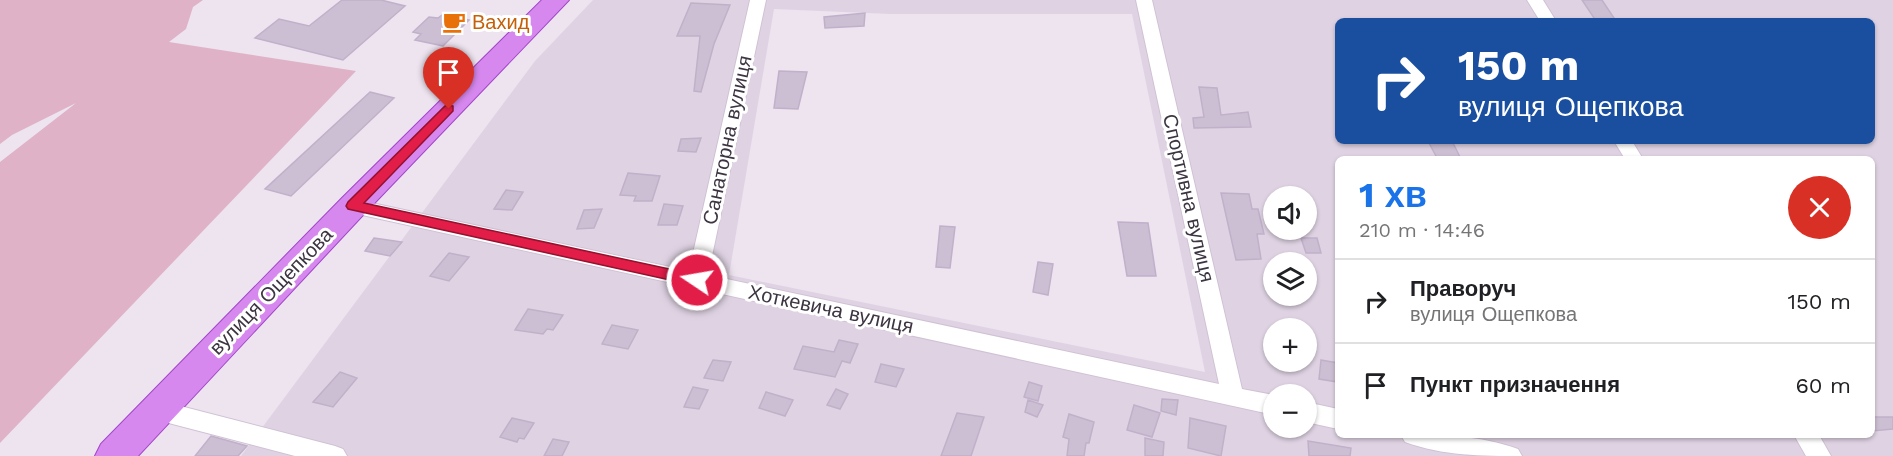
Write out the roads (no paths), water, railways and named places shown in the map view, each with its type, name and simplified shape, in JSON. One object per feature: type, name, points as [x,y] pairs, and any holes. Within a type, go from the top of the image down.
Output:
[{"type":"highway","name":"вулиця Ощепкова","points":[[114,456],[353,206],[556,0]]},
{"type":"street","name":"Санаторна вулиця","points":[[697,280],[758,0]]},
{"type":"street","name":"Спортивна вулиця","points":[[1144,0],[1233,396]]},
{"type":"street","points":[[1535,0],[1546,18]]},
{"type":"street","name":"Хоткевича вулиця","points":[[353,206],[1263,403]]},
{"type":"street","points":[[157,410],[335,456]]},
{"type":"street","points":[[1317,414],[1335,418]]},
{"type":"street","points":[[1427,438],[1510,456]]},
{"type":"street","points":[[1808,438],[1819,456]]},
{"type":"place","name":"Вахид","points":[[454,22]]}]
